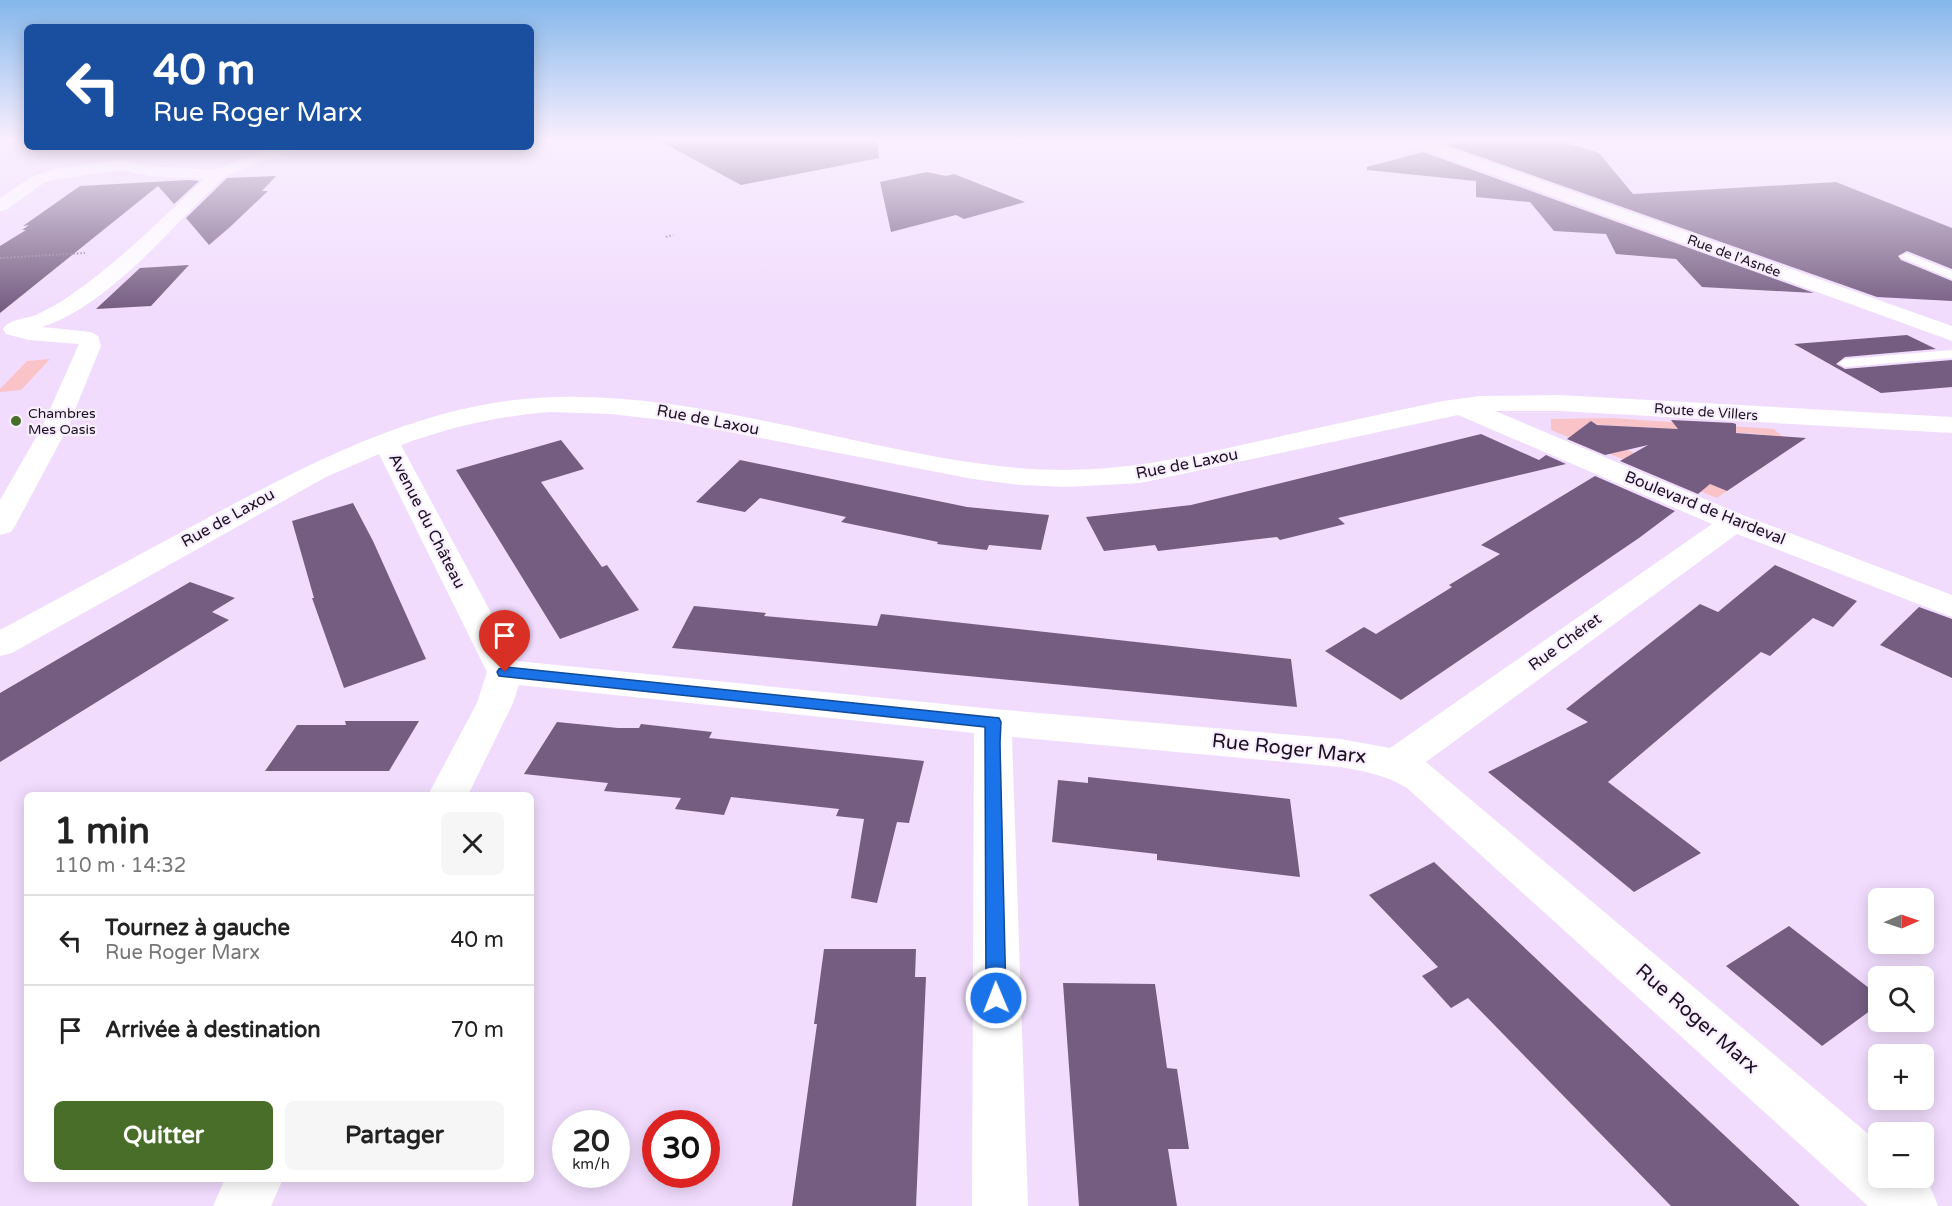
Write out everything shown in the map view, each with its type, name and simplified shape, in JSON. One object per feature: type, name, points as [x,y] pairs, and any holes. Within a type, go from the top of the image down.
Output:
[{"type":"street","points":[[0,206],[14,197]]},
{"type":"street","points":[[8,329],[59,310],[106,280],[194,197]]},
{"type":"street","name":"Rue de l'Asnée","points":[[1571,197],[1952,334]]},
{"type":"street","points":[[0,526],[55,427],[86,358],[90,341],[69,335],[29,333],[8,329]]},
{"type":"street","name":"Route de Villers","points":[[1460,406],[1515,403],[1571,404],[1952,426]]},
{"type":"street","name":"Rue de Laxou","points":[[0,645],[316,471],[386,441],[486,412],[551,404],[604,405],[660,410],[1001,476],[1097,478],[1132,476],[1191,466],[1460,406]]},
{"type":"street","name":"Boulevard de Hardeval","points":[[1460,406],[1734,522],[1952,608]]},
{"type":"street","name":"Avenue du Château","points":[[386,441],[505,672]]},
{"type":"street","name":"Rue Chéret","points":[[1397,763],[1734,522]]},
{"type":"street","points":[[450,792],[495,703],[505,672]]},
{"type":"street","name":"Rue Roger Marx","points":[[505,672],[994,722],[1340,753],[1397,763],[1421,778],[1910,1206]]},
{"type":"street","points":[[994,722],[992,743],[999,1206]]},
{"type":"street","points":[[241,1206],[253,1182]]},
{"type":"lane","points":[[1906,256],[1952,275]]},
{"type":"lane","points":[[1845,363],[1952,354]]},
{"type":"path","points":[[666,237],[673,235]]},
{"type":"path","points":[[0,258],[85,253]]},
{"type":"shaded area","points":[[50,359],[21,390],[0,392],[0,389],[27,361]]},
{"type":"shaded area","points":[[1612,418],[1774,429],[1794,447],[1761,434],[1587,424],[1579,430],[1727,491],[1717,498],[1551,430],[1551,419]]},
{"type":"building","points":[[64,197],[144,197],[0,313],[0,246],[26,230],[22,230],[29,225],[23,226]]},
{"type":"building","points":[[168,197],[181,197],[174,204]]},
{"type":"building","points":[[207,197],[261,197],[209,245],[186,218]]},
{"type":"building","points":[[883,197],[1013,197],[1025,202],[964,219],[956,215],[891,232]]},
{"type":"building","points":[[1479,197],[1549,197],[1814,293],[1702,287],[1676,259],[1616,254],[1606,234],[1554,231],[1530,202]]},
{"type":"building","points":[[1595,197],[1875,197],[1952,228],[1952,269],[1907,251],[1898,256],[1901,260],[1952,281],[1952,301],[1877,297]]},
{"type":"building","points":[[189,265],[151,306],[96,309],[140,268]]},
{"type":"building","points":[[1907,335],[1936,349],[1845,357],[1836,364],[1845,369],[1952,360],[1952,387],[1881,393],[1794,344]]},
{"type":"building","points":[[1671,420],[1733,423],[1736,424],[1736,433],[1806,438],[1727,491],[1710,484],[1698,494],[1620,461],[1648,445],[1605,455],[1567,439],[1591,421],[1597,425],[1678,429]]},
{"type":"building","points":[[1481,434],[1539,460],[1546,455],[1566,464],[1338,518],[1345,524],[1280,540],[1277,537],[1158,551],[1155,545],[1104,551],[1086,517],[1191,505]]},
{"type":"building","points":[[561,440],[584,469],[541,482],[602,567],[607,565],[639,610],[560,639],[456,470]]},
{"type":"building","points":[[740,460],[967,507],[1049,515],[1041,550],[989,545],[987,550],[937,544],[938,542],[841,522],[846,517],[760,498],[745,512],[696,502]]},
{"type":"building","points":[[1595,476],[1675,511],[1401,700],[1325,651],[1364,627],[1376,634],[1452,587],[1449,585],[1500,554],[1481,545]]},
{"type":"building","points":[[353,503],[373,541],[426,659],[344,688],[312,598],[314,598],[292,521]]},
{"type":"building","points":[[1775,565],[1857,601],[1833,627],[1813,618],[1770,656],[1761,652],[1608,782],[1701,853],[1634,892],[1488,772],[1588,722],[1566,709],[1700,604],[1718,612]]},
{"type":"building","points":[[190,582],[235,598],[212,612],[229,620],[0,762],[0,693]]},
{"type":"building","points":[[694,606],[766,613],[764,616],[877,626],[881,614],[1291,659],[1297,707],[672,648]]},
{"type":"building","points":[[1919,607],[1952,619],[1952,678],[1880,645]]},
{"type":"building","points":[[345,721],[419,721],[389,771],[265,771],[297,725],[346,725]]},
{"type":"building","points":[[557,722],[618,728],[639,728],[641,724],[712,732],[709,738],[924,761],[909,823],[897,822],[877,903],[851,898],[864,819],[836,816],[839,809],[731,797],[724,815],[675,809],[681,798],[604,791],[608,783],[524,774]]},
{"type":"building","points":[[1088,777],[1290,799],[1300,877],[1157,860],[1157,854],[1052,842],[1058,780],[1088,783]]},
{"type":"building","points":[[1434,862],[1800,1206],[1671,1206],[1468,998],[1451,1008],[1422,976],[1438,967],[1369,895]]},
{"type":"building","points":[[1789,926],[1868,987],[1868,1012],[1822,1046],[1726,966]]},
{"type":"building","points":[[824,949],[916,949],[915,977],[926,977],[916,1206],[792,1206],[817,1024],[814,1024]]},
{"type":"building","points":[[1063,983],[1155,984],[1167,1068],[1177,1069],[1189,1149],[1168,1149],[1177,1206],[1079,1206]]},
{"type":"place","name":"Chambres Mes Oasis","points":[[16,421]]},
{"type":"route","points":[[505,672],[562,676],[994,722],[992,743],[996,998]]}]
